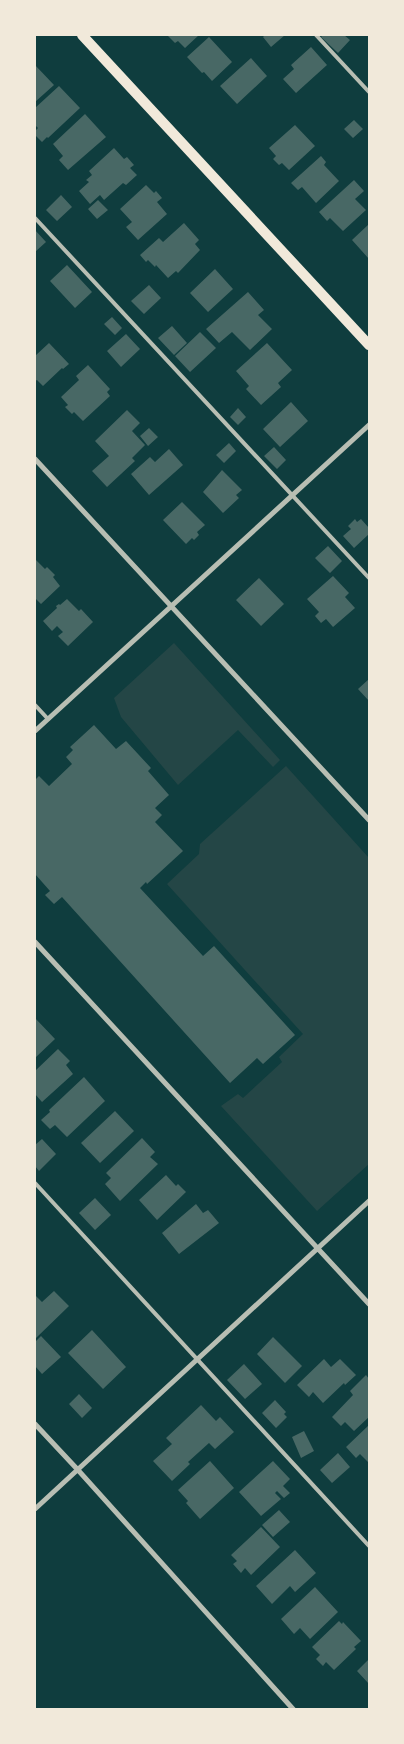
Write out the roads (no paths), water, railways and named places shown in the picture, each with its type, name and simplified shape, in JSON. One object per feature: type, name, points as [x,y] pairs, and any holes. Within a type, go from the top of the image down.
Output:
[{"type":"main road","points":[[82,35],[369,345]]},
{"type":"street","points":[[35,731],[369,425]]},
{"type":"street","points":[[35,459],[369,820]]},
{"type":"street","points":[[35,942],[369,1304]]},
{"type":"street","points":[[35,1509],[369,1201]]},
{"type":"street","points":[[35,1424],[293,1709]]},
{"type":"lane","points":[[316,35],[369,92]]},
{"type":"lane","points":[[35,218],[369,578]]},
{"type":"lane","points":[[35,705],[48,719]]},
{"type":"lane","points":[[35,1183],[369,1546]]}]
